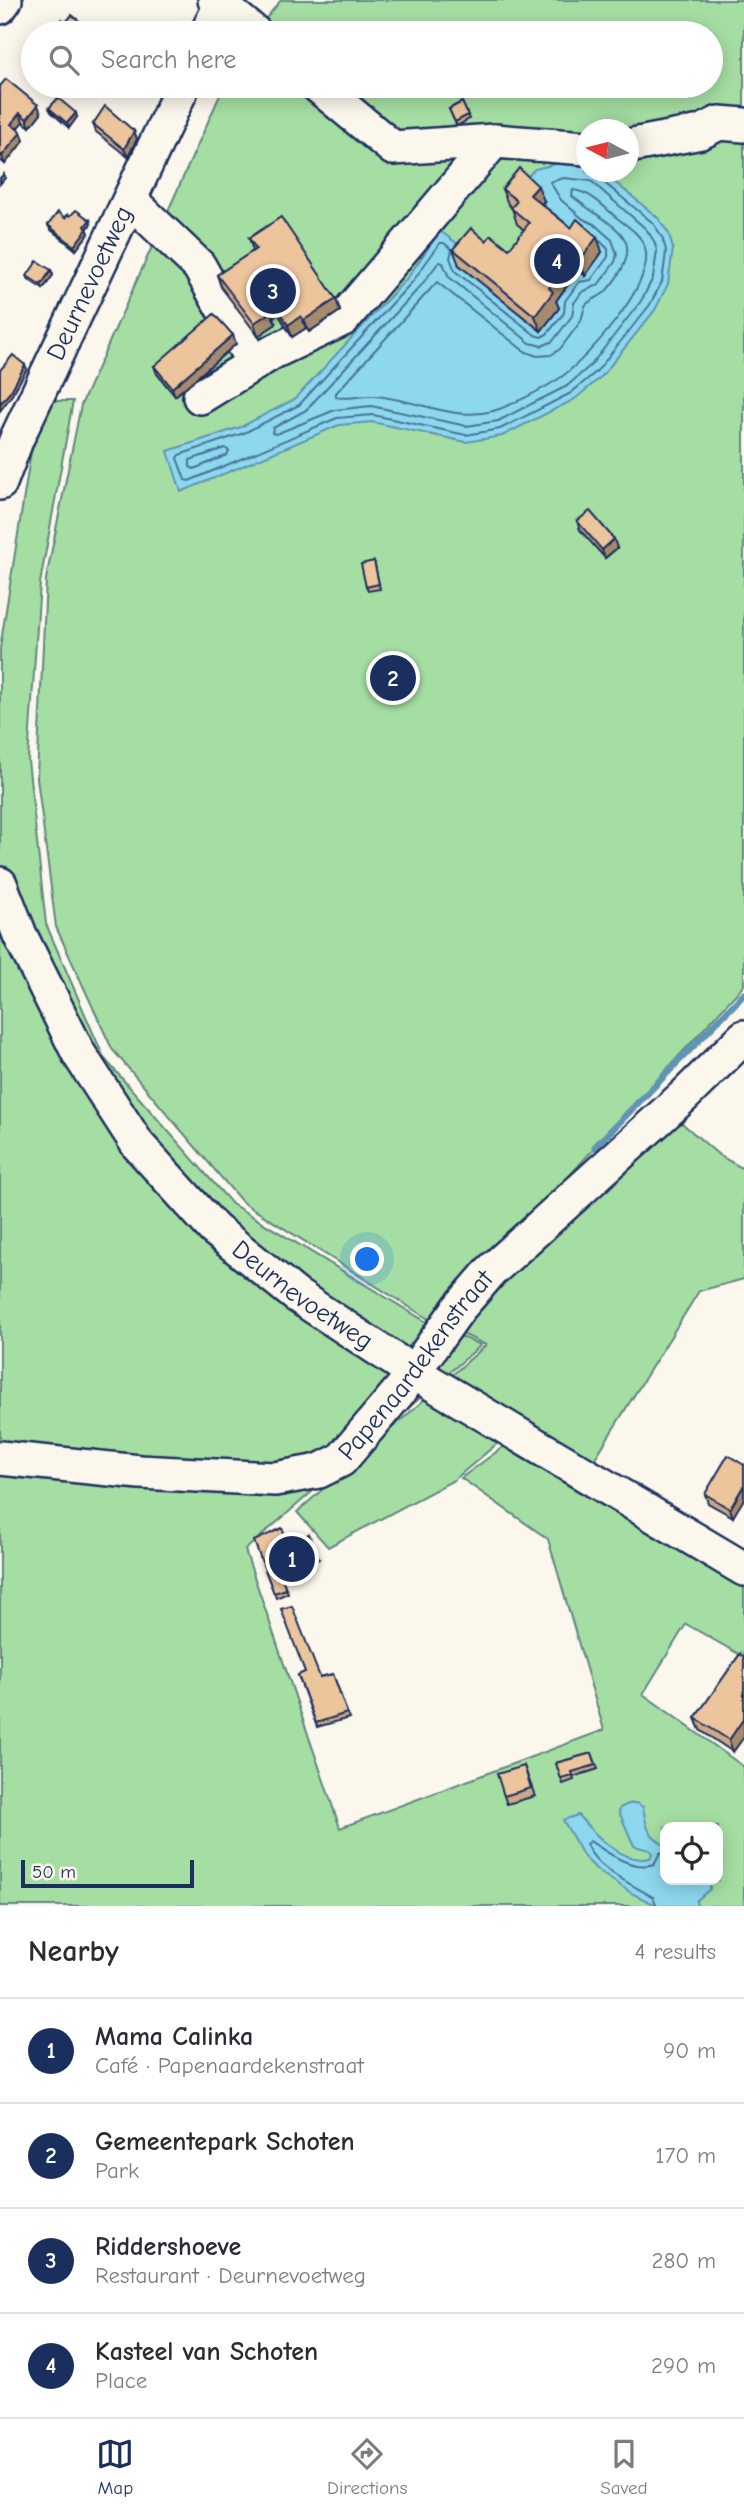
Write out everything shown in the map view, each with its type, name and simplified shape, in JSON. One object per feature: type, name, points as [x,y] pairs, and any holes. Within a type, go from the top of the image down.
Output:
[{"type":"street","points":[[0,7],[5,0]]},
{"type":"street","points":[[214,13],[230,21]]},
{"type":"street","name":"Deurnevoetweg","points":[[0,484],[17,438],[177,98]]},
{"type":"street","points":[[333,98],[393,148],[494,141],[576,147]]},
{"type":"street","points":[[639,144],[701,132],[719,123],[744,125]]},
{"type":"street","points":[[200,397],[273,352],[343,318],[494,141]]},
{"type":"street","points":[[130,200],[199,265],[254,364]]},
{"type":"street","name":"Deurnevoetweg","points":[[0,884],[20,935],[79,1054],[138,1145],[214,1229],[296,1295],[414,1372],[744,1569]]},
{"type":"street","name":"Papenaardekenstraat","points":[[0,1458],[180,1474],[275,1479],[318,1471],[341,1460],[414,1372],[459,1308],[491,1271],[684,1096],[744,1037]]},
{"type":"green space","points":[[281,0],[744,0],[744,985],[558,1188],[430,1320],[242,1202],[112,1049],[56,927],[37,778],[46,579],[81,405],[219,98],[723,98],[723,21],[264,21]]},
{"type":"green space","points":[[39,401],[73,401],[40,583],[28,760],[46,924],[104,1058],[232,1204],[425,1321],[481,1345],[245,1550],[340,1828],[604,1730],[548,1539],[461,1478],[530,1427],[744,1571],[744,1657],[686,1624],[643,1694],[744,1767],[744,1906],[0,1906],[0,648]]},
{"type":"green space","points":[[676,1118],[720,1156],[744,1169],[744,1279],[699,1291],[592,1463],[525,1420],[454,1480],[328,1547],[297,1512],[486,1345],[452,1329]]},
{"type":"water","points":[[564,162],[576,164],[576,182],[615,182],[658,218],[669,234],[673,249],[668,284],[655,310],[602,376],[575,399],[502,436],[466,442],[372,422],[339,425],[181,492],[168,451],[241,427],[295,399],[408,277],[440,231],[463,248],[458,265],[541,331],[554,303],[579,269],[585,275],[581,238],[542,205],[545,201],[522,182],[535,169]]},
{"type":"water","points":[[637,1803],[643,1807],[647,1825],[660,1842],[660,1885],[710,1885],[710,1889],[696,1901],[697,1906],[658,1906],[633,1894],[598,1871],[584,1857],[563,1820],[578,1815],[600,1838],[619,1852],[629,1857],[650,1858],[650,1850],[634,1846],[619,1812],[620,1808]]},
{"type":"building","points":[[72,15],[79,21],[67,21]]},
{"type":"building","points":[[6,79],[21,91],[21,98],[29,98],[38,105],[27,119],[20,113],[11,124],[21,132],[2,156],[0,154],[0,86]]},
{"type":"building","points":[[58,98],[76,113],[67,123],[49,108]]},
{"type":"building","points":[[462,102],[468,115],[455,122],[449,109]]},
{"type":"building","points":[[105,106],[134,131],[124,149],[93,124]]},
{"type":"building","points":[[519,168],[538,186],[530,195],[571,228],[577,219],[597,237],[580,260],[574,254],[549,288],[553,292],[535,316],[453,249],[471,228],[486,241],[491,235],[509,249],[529,223],[511,208],[517,201],[502,189]]},
{"type":"building","points":[[76,210],[90,220],[85,226],[87,229],[74,246],[48,225],[58,212],[65,218]]},
{"type":"building","points":[[281,217],[336,299],[304,320],[301,316],[288,325],[274,301],[286,293],[282,287],[268,297],[272,303],[268,305],[271,312],[254,323],[217,275],[256,249],[249,238]]},
{"type":"building","points":[[37,261],[51,270],[41,285],[27,276]]},
{"type":"building","points":[[214,314],[233,335],[172,388],[154,366]]},
{"type":"building","points":[[13,355],[25,365],[11,391],[0,404],[0,370]]},
{"type":"building","points":[[590,511],[614,539],[602,550],[577,521]]},
{"type":"building","points":[[374,561],[379,584],[366,587],[361,564]]},
{"type":"building","points":[[728,1455],[744,1465],[744,1485],[730,1509],[705,1494]]},
{"type":"building","points":[[282,1528],[288,1545],[309,1534],[317,1555],[280,1572],[286,1589],[274,1593],[254,1541]]},
{"type":"building","points":[[292,1606],[320,1677],[333,1674],[347,1713],[316,1723],[298,1675],[305,1672],[281,1609]]},
{"type":"building","points":[[740,1654],[744,1657],[744,1718],[729,1740],[695,1718]]},
{"type":"building","points":[[592,1753],[596,1765],[572,1772],[573,1776],[561,1779],[556,1763]]},
{"type":"building","points":[[524,1766],[531,1788],[504,1796],[497,1774]]},
{"type":"waterway","points":[[595,1147],[744,994]]},
{"type":"place","name":"Kasteel van Schoten","points":[[557,261]]},
{"type":"place","name":"Riddershoeve","points":[[273,291]]},
{"type":"place","name":"Gemeentepark Schoten","points":[[393,678]]},
{"type":"place","name":"Mama Calinka","points":[[292,1559]]}]
